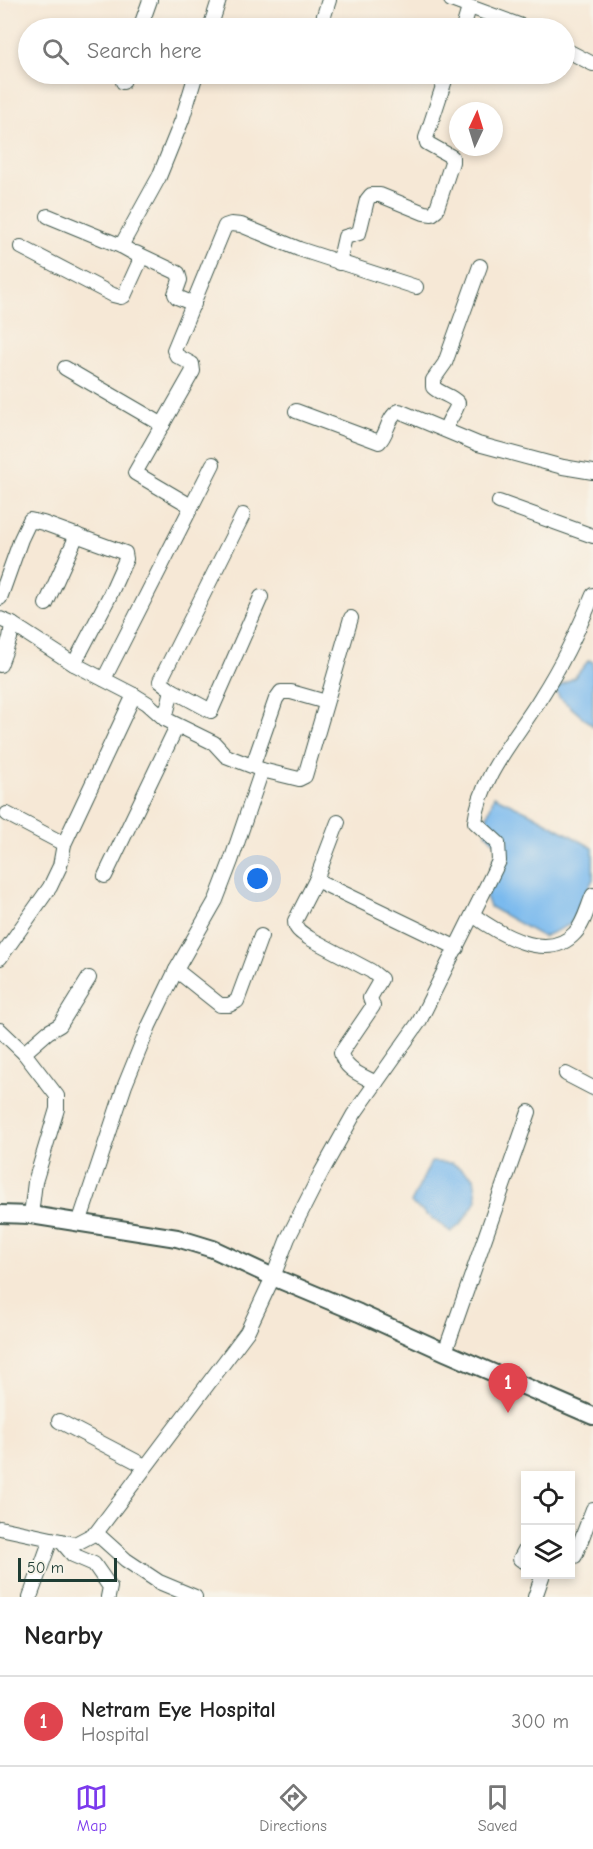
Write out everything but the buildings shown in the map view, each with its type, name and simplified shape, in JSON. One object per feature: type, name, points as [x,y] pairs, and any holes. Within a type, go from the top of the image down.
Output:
[{"type":"street","points":[[144,18],[150,0]]},
{"type":"street","points":[[213,18],[219,0]]},
{"type":"street","points":[[323,18],[329,0]]},
{"type":"street","points":[[451,0],[498,18]]},
{"type":"street","points":[[466,18],[469,8]]},
{"type":"street","points":[[575,55],[593,64]]},
{"type":"street","points":[[120,246],[159,177],[182,120],[193,84]]},
{"type":"street","points":[[339,263],[345,237],[356,235],[360,231],[367,200],[371,195],[380,195],[424,213],[432,214],[436,211],[452,157],[427,143],[426,138],[444,84]]},
{"type":"street","points":[[48,216],[178,273],[180,280],[175,294],[194,304]]},
{"type":"street","points":[[191,506],[135,473],[194,368],[192,364],[177,356],[174,350],[225,226],[242,225],[299,249],[416,287]]},
{"type":"street","points":[[21,248],[113,296],[121,297],[139,263],[139,256],[136,253]]},
{"type":"street","points":[[446,430],[447,423],[457,409],[458,403],[454,398],[436,391],[433,387],[434,380],[445,363],[480,266]]},
{"type":"street","points":[[65,369],[163,425]]},
{"type":"street","points":[[296,411],[379,442],[394,414],[399,411],[478,444],[563,467],[593,472]]},
{"type":"street","points":[[104,679],[213,464]]},
{"type":"street","points":[[500,502],[593,536]]},
{"type":"street","points":[[243,515],[160,681],[210,711],[261,597]]},
{"type":"street","points":[[0,598],[30,520],[125,554],[126,559],[109,597],[74,664]]},
{"type":"street","points":[[46,604],[77,535]]},
{"type":"street","points":[[0,1528],[75,1544],[96,1533],[247,1332],[273,1277],[288,1238],[321,1173],[354,1114],[420,1023],[499,861],[498,843],[475,822],[487,780],[541,697],[568,650],[593,595]]},
{"type":"street","points":[[6,622],[74,664],[134,695],[171,723],[214,743],[226,756],[258,768],[300,779],[305,776],[351,618]]},
{"type":"street","points":[[0,665],[10,638],[6,622]]},
{"type":"street","points":[[105,876],[171,723],[172,690]]},
{"type":"street","points":[[79,1223],[125,1085],[149,1026],[176,969],[216,900],[231,861],[276,699],[281,692],[291,692],[326,702]]},
{"type":"street","points":[[0,958],[50,887],[60,866],[64,844],[134,695]]},
{"type":"street","points":[[7,814],[64,844]]},
{"type":"street","points":[[338,822],[316,880],[295,921],[295,926],[299,932],[371,971],[381,980],[370,998],[373,1006],[341,1053],[343,1061],[351,1070],[376,1083]]},
{"type":"street","points":[[316,880],[457,948]]},
{"type":"street","points":[[473,915],[509,938],[531,944],[553,945],[568,940],[578,931],[593,895]]},
{"type":"street","points":[[176,969],[220,1005],[229,1005],[237,1001],[261,936]]},
{"type":"street","points":[[24,1053],[48,1032],[60,1025],[89,978]]},
{"type":"street","points":[[0,1030],[24,1053],[57,1096],[57,1109],[49,1129],[35,1182],[31,1215]]},
{"type":"street","points":[[566,1074],[593,1088]]},
{"type":"street","points":[[445,1352],[529,1112]]},
{"type":"street","points":[[1,1218],[31,1215],[177,1238],[213,1249],[593,1416]]},
{"type":"street","points":[[59,1421],[145,1466]]},
{"type":"street","points":[[575,1556],[593,1509]]},
{"type":"street","points":[[96,1533],[126,1560],[159,1582],[195,1597]]},
{"type":"street","points":[[30,1597],[56,1540]]},
{"type":"street","points":[[56,1540],[73,1555],[94,1564],[110,1587],[108,1597]]},
{"type":"street","points":[[535,1597],[542,1579]]},
{"type":"water","points":[[589,660],[593,662],[593,726],[559,697],[555,689],[575,677]]},
{"type":"water","points":[[494,796],[593,848],[593,879],[571,924],[543,937],[490,907],[483,888],[499,847],[486,833],[487,817]]},
{"type":"water","points":[[431,1162],[452,1163],[474,1177],[477,1200],[461,1224],[451,1232],[411,1203]]},
{"type":"place","name":"Netram Eye Hospital","points":[[508,1413]]}]
